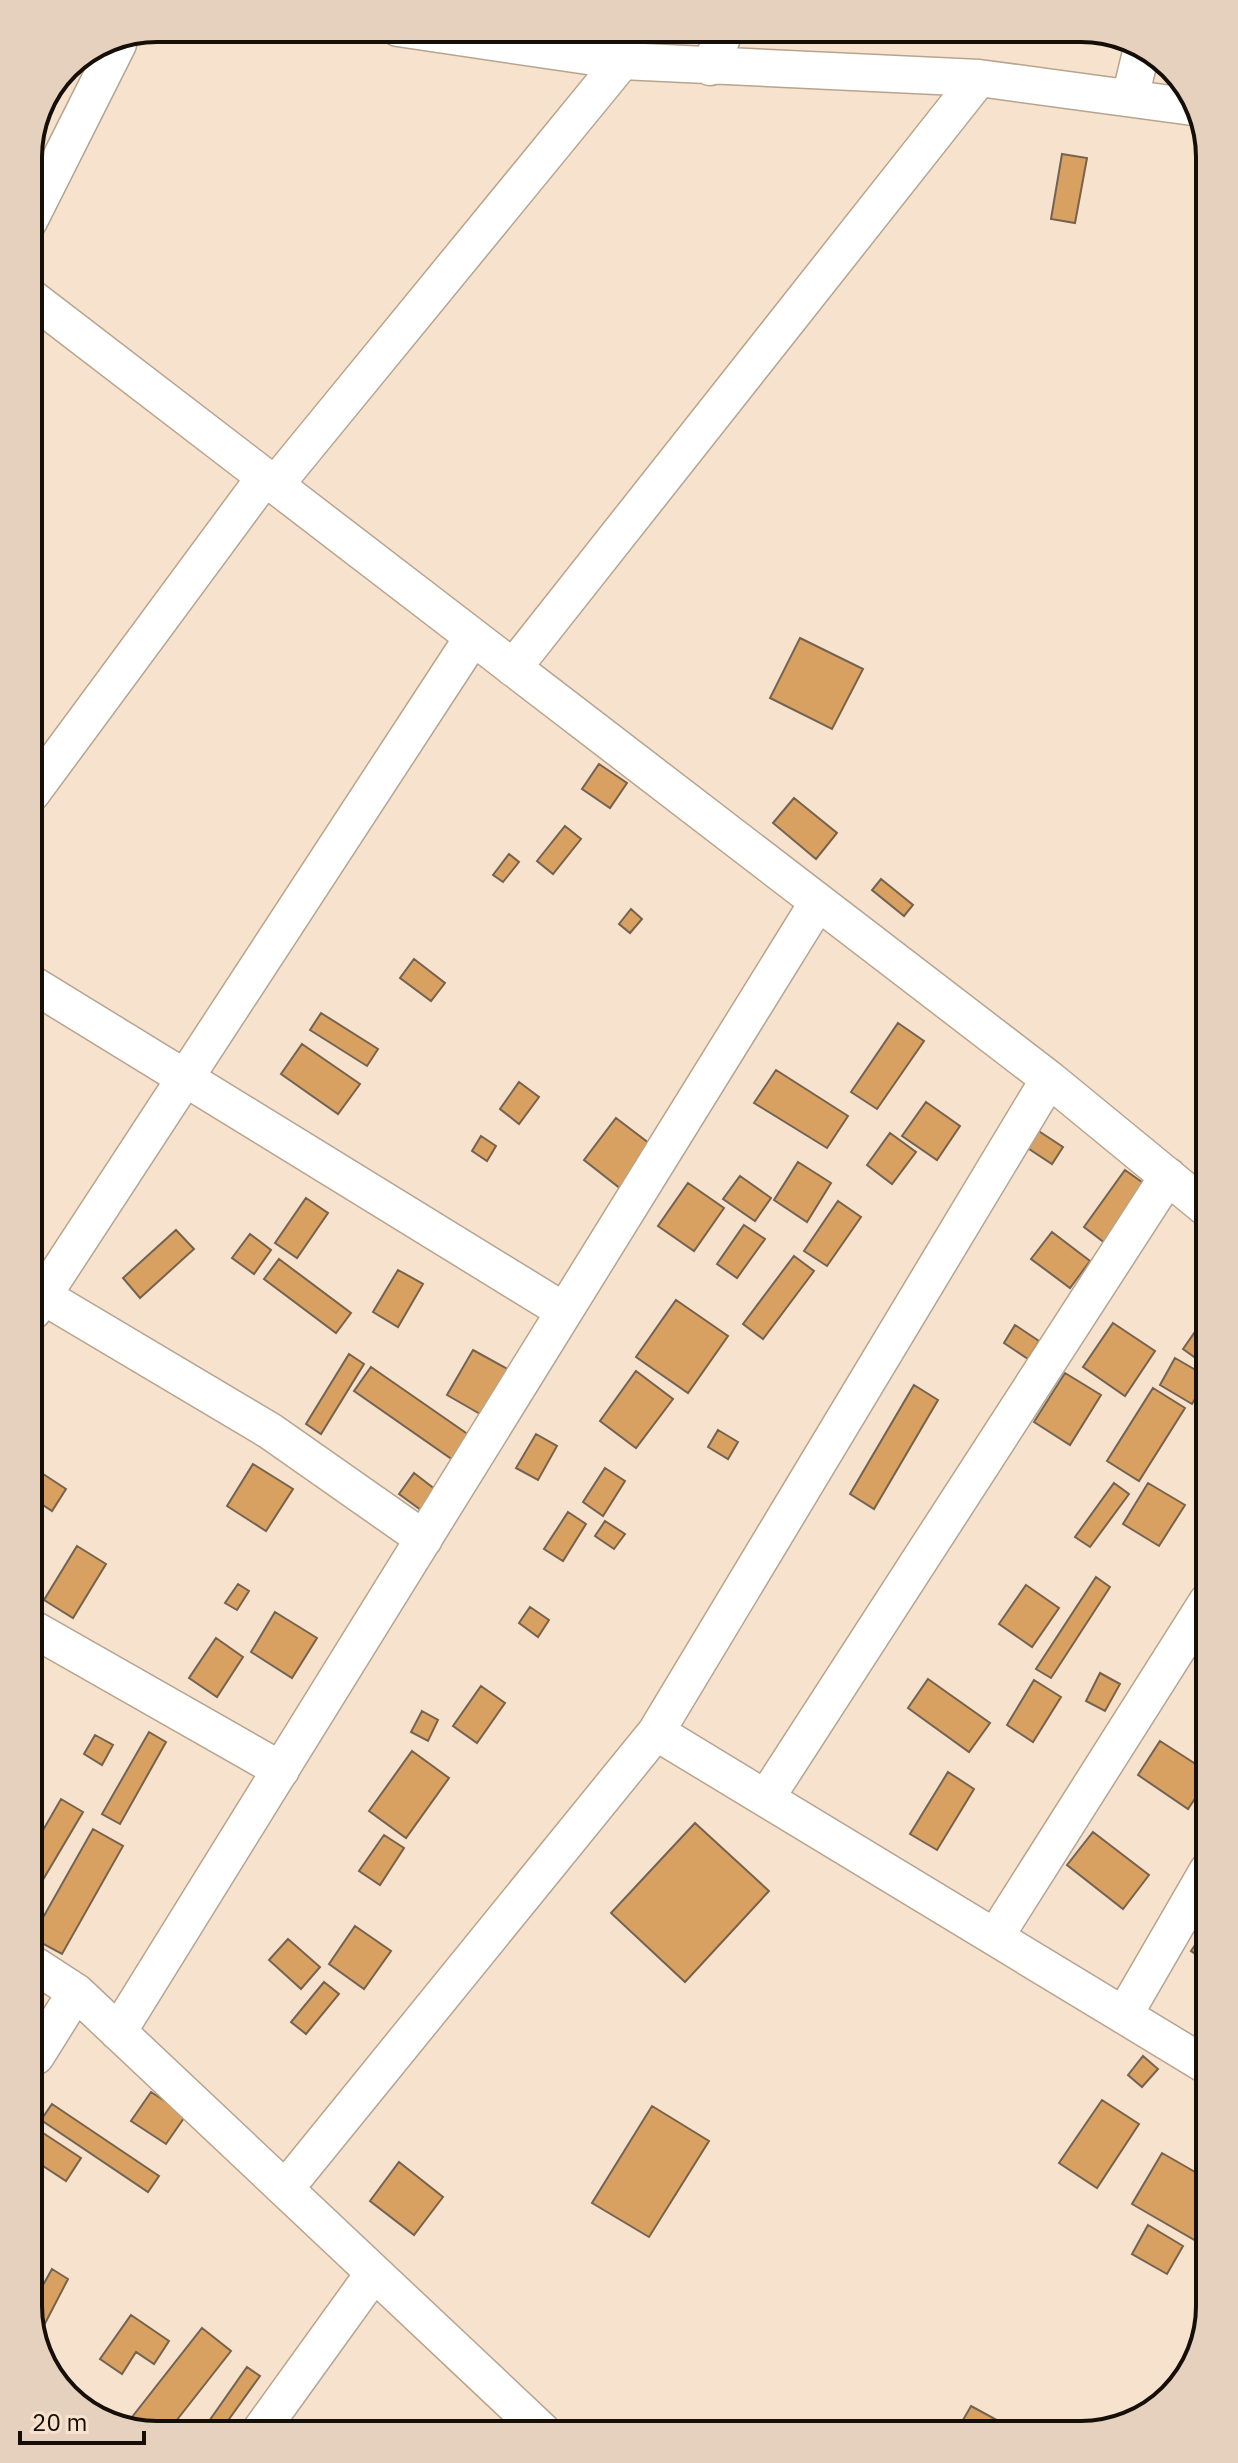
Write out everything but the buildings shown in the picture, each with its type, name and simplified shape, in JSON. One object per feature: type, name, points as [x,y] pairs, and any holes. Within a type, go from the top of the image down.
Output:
[{"type":"street","points":[[516,42],[622,61],[979,78],[1184,106]]},
{"type":"street","points":[[710,67],[720,42]]},
{"type":"street","points":[[42,195],[115,50]]},
{"type":"street","points":[[1130,98],[1140,58]]},
{"type":"street","points":[[42,780],[270,481],[622,61]]},
{"type":"street","points":[[513,668],[979,78]]},
{"type":"street","points":[[42,317],[270,481],[1049,1079],[1196,1199]]},
{"type":"street","points":[[42,1297],[473,637]]},
{"type":"street","points":[[118,2032],[818,902]]},
{"type":"street","points":[[42,990],[564,1311]]},
{"type":"street","points":[[285,2189],[656,1732],[1049,1079]]},
{"type":"street","points":[[766,1798],[1168,1176]]},
{"type":"street","points":[[42,1305],[270,1431],[424,1539]]},
{"type":"street","points":[[995,1937],[1196,1619]]},
{"type":"street","points":[[42,1634],[281,1770]]},
{"type":"street","points":[[656,1732],[1196,2059]]},
{"type":"street","points":[[1124,2015],[1196,1891]]},
{"type":"street","points":[[42,1970],[76,1992],[531,2421]]},
{"type":"street","points":[[42,2046],[76,1992]]},
{"type":"street","points":[[267,2421],[374,2273]]}]
